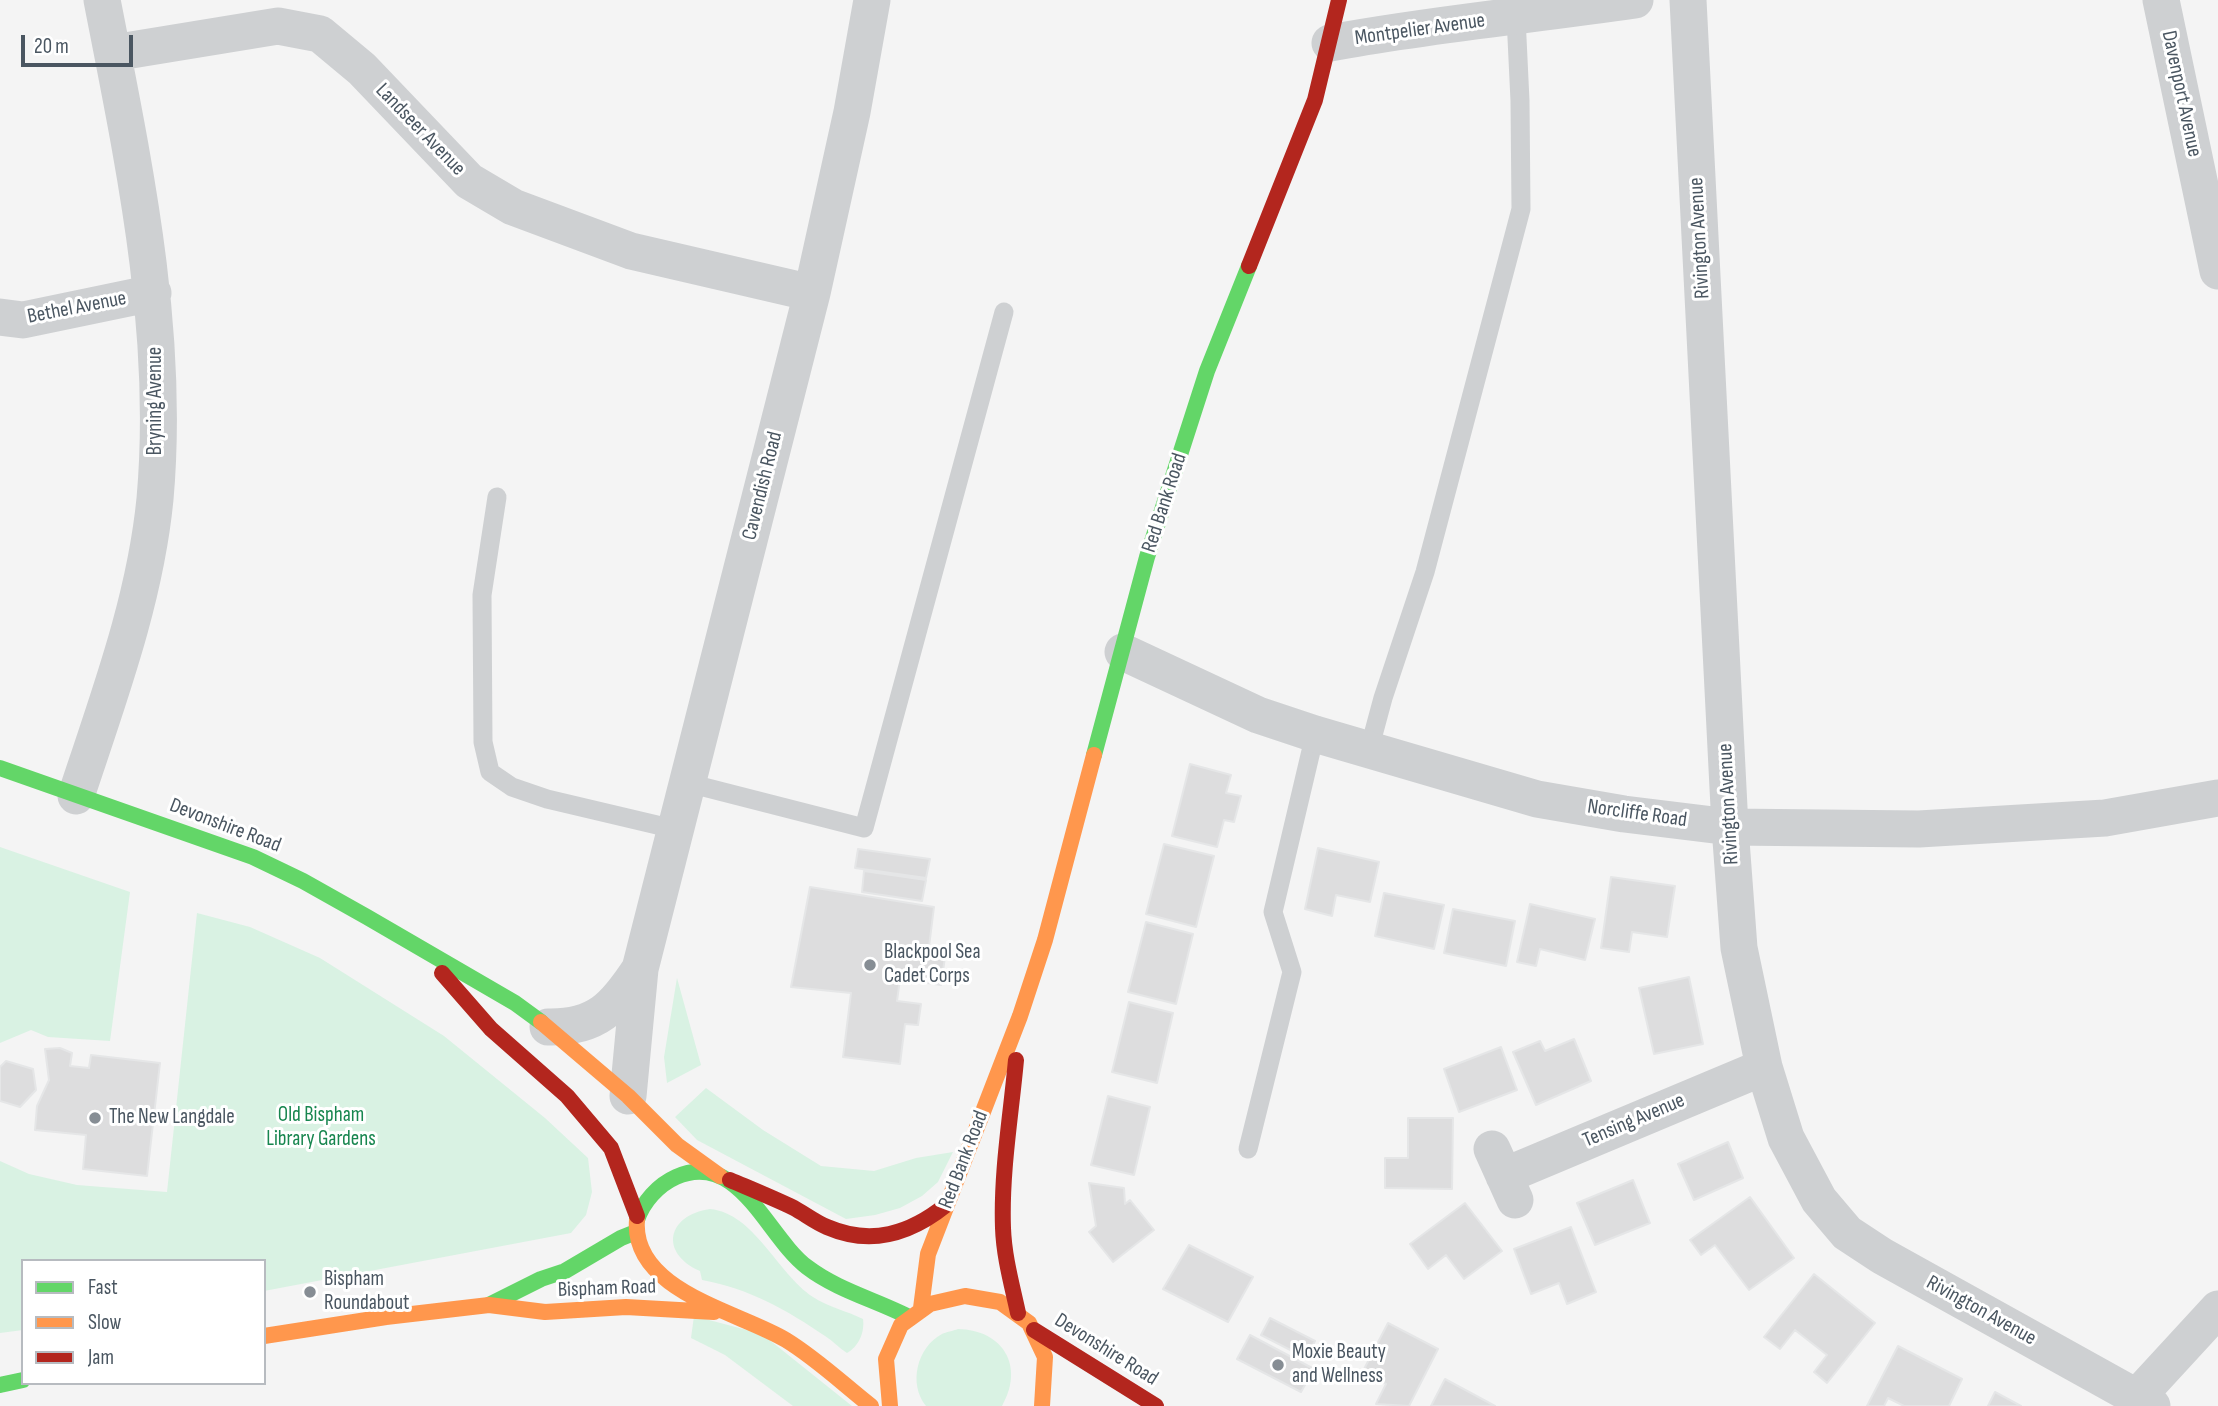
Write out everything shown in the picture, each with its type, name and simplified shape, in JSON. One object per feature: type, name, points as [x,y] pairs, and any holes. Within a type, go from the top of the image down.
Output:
[{"type":"main road","name":"Red Bank Road","points":[[915,1313],[929,1254],[946,1205],[1020,1016],[1045,940],[1147,557],[1207,371],[1315,100],[1339,0]]},
{"type":"main road","name":"Devonshire Road","points":[[0,768],[253,857],[303,881],[514,1003],[548,1027],[628,1096],[677,1145],[725,1178]]},
{"type":"main road","name":"Devonshire Road","points":[[423,950],[491,1029],[567,1096],[611,1149],[648,1261],[659,1273],[679,1287],[725,1313]]},
{"type":"main road","name":"Red Bank Road","points":[[1018,1313],[1007,1264],[1003,1219],[1020,1016]]},
{"type":"main road","points":[[636,1224],[659,1188],[686,1173],[701,1172],[725,1178],[797,1210],[828,1228],[871,1238],[889,1237],[914,1228],[931,1219],[946,1205]]},
{"type":"main road","points":[[725,1178],[754,1205],[788,1251],[808,1269],[854,1293],[915,1313]]},
{"type":"main road","name":"Bispham Road","points":[[489,1305],[541,1279],[565,1271],[621,1238],[636,1224]]},
{"type":"main road","points":[[884,1406],[887,1358],[897,1332],[915,1313],[939,1299],[960,1294],[1000,1302],[1018,1313],[1034,1330],[1047,1368],[1046,1388],[1041,1406]]},
{"type":"main road","name":"Bispham Road","points":[[266,1336],[386,1317],[489,1305],[545,1312],[626,1307],[725,1313]]},
{"type":"main road","points":[[725,1313],[755,1323],[780,1337],[884,1406]]},
{"type":"main road","name":"Devonshire Road","points":[[1034,1330],[1156,1406]]},
{"type":"main road","points":[[0,1385],[21,1380]]},
{"type":"street","name":"Bryning Avenue","points":[[76,796],[116,674],[142,577],[155,500],[160,395],[153,293],[102,0]]},
{"type":"street","name":"Cavendish Road","points":[[628,1096],[640,969],[812,293],[852,112],[872,0]]},
{"type":"street","name":"Montpelier Avenue","points":[[1330,43],[1405,15],[1516,17],[1635,0]]},
{"type":"street","name":"Rivington Avenue","points":[[1688,0],[1730,827],[1739,948],[1764,1067],[1786,1138],[1819,1200],[1847,1233],[1894,1263],[2145,1401]]},
{"type":"street","name":"Davenport Avenue","points":[[2161,0],[2218,271]]},
{"type":"street","name":"Landseer Avenue","points":[[113,54],[278,26],[320,34],[362,69],[469,181],[513,207],[631,251],[812,293]]},
{"type":"street","name":"Bethel Avenue","points":[[0,317],[23,320],[153,293]]},
{"type":"street","name":"Norcliffe Road","points":[[1123,652],[1258,715],[1315,734],[1537,799],[1624,814],[1730,827],[1919,829],[2105,818],[2218,798]]},
{"type":"street","name":"Cavendish Road","points":[[548,1027],[568,1028],[604,1013],[622,997],[640,969]]},
{"type":"street","name":"Tensing Avenue","points":[[1503,1175],[1764,1067]]},
{"type":"street","points":[[2145,1401],[2218,1309]]},
{"type":"lane","points":[[1369,750],[1383,698],[1425,572],[1521,209],[1516,17]]},
{"type":"lane","points":[[688,783],[864,828],[1004,312]]},
{"type":"lane","points":[[497,497],[482,595],[483,742],[490,772],[512,787],[547,799],[674,829]]},
{"type":"lane","points":[[1248,1149],[1292,972],[1273,912],[1315,734]]},
{"type":"green space","points":[[0,847],[130,892],[110,1041],[48,1037],[31,1030],[0,1043]]},
{"type":"green space","name":"Old Bispham Library Gardens","points":[[197,913],[250,927],[320,958],[444,1036],[545,1118],[588,1158],[592,1192],[586,1215],[571,1233],[266,1291],[266,1259],[21,1259],[21,1330],[0,1333],[0,1161],[29,1174],[77,1185],[167,1192]]},
{"type":"green space","points":[[677,978],[701,1065],[667,1083],[664,1057]]},
{"type":"green space","points":[[706,1088],[763,1130],[821,1166],[874,1171],[916,1158],[953,1152],[938,1182],[922,1196],[900,1208],[846,1219],[697,1140],[675,1117]]},
{"type":"green space","points":[[710,1209],[726,1213],[740,1221],[813,1297],[863,1319],[862,1334],[854,1347],[847,1353],[811,1326],[782,1309],[735,1288],[702,1280],[700,1271],[678,1255],[674,1236],[677,1227],[685,1219]]},
{"type":"green space","points":[[694,1316],[762,1334],[852,1406],[793,1406],[725,1355],[691,1338]]},
{"type":"green space","points":[[958,1329],[987,1336],[998,1343],[1006,1353],[1011,1377],[1009,1391],[1002,1406],[926,1406],[920,1397],[917,1387],[918,1367],[926,1348],[942,1334]]},
{"type":"building","points":[[1190,764],[1231,775],[1226,793],[1241,796],[1234,822],[1224,820],[1217,847],[1172,836]]},
{"type":"building","points":[[1164,844],[1214,856],[1196,927],[1146,914]]},
{"type":"building","points":[[1318,848],[1379,862],[1370,902],[1336,895],[1332,916],[1305,909]]},
{"type":"building","points":[[858,849],[930,859],[926,878],[855,868]]},
{"type":"building","points":[[864,871],[926,880],[922,901],[862,892]]},
{"type":"building","points":[[1611,877],[1675,886],[1667,937],[1632,932],[1629,952],[1601,948]]},
{"type":"building","name":"Blackpool Sea Cadet Corps","points":[[810,887],[934,907],[929,947],[946,950],[941,985],[900,979],[897,1001],[921,1004],[918,1025],[905,1024],[900,1064],[843,1057],[851,993],[791,987]]},
{"type":"building","points":[[1384,893],[1444,905],[1434,949],[1375,936]]},
{"type":"building","points":[[1530,904],[1595,919],[1585,960],[1540,949],[1536,966],[1517,962]]},
{"type":"building","points":[[1453,909],[1515,921],[1506,966],[1444,953]]},
{"type":"building","points":[[1146,922],[1193,934],[1176,1004],[1128,992]]},
{"type":"building","points":[[1689,977],[1703,1044],[1654,1054],[1639,988]]},
{"type":"building","points":[[1129,1002],[1173,1013],[1157,1083],[1112,1072]]},
{"type":"building","points":[[1574,1039],[1591,1081],[1536,1105],[1513,1052],[1540,1041],[1545,1051]]},
{"type":"building","points":[[1501,1047],[1517,1090],[1459,1112],[1444,1069]]},
{"type":"building","name":"The New Langdale","points":[[60,1048],[72,1053],[70,1066],[89,1068],[91,1055],[160,1063],[147,1176],[83,1169],[86,1135],[35,1130],[37,1106],[49,1080],[45,1049]]},
{"type":"building","points":[[6,1061],[33,1069],[36,1090],[20,1107],[0,1101],[0,1067]]},
{"type":"building","points":[[1108,1096],[1150,1107],[1134,1175],[1091,1165]]},
{"type":"building","points":[[1408,1118],[1453,1118],[1452,1189],[1385,1188],[1385,1158],[1408,1158]]},
{"type":"building","points":[[1728,1142],[1743,1178],[1694,1200],[1678,1164]]},
{"type":"building","points":[[1633,1180],[1650,1223],[1595,1245],[1577,1203]]},
{"type":"building","points":[[1089,1183],[1124,1188],[1125,1204],[1130,1200],[1154,1230],[1113,1262],[1089,1232],[1096,1226]]},
{"type":"building","points":[[1750,1197],[1794,1258],[1749,1290],[1715,1245],[1701,1255],[1690,1240]]},
{"type":"building","points":[[1465,1203],[1502,1251],[1464,1279],[1446,1255],[1428,1269],[1410,1244]]},
{"type":"building","points":[[1571,1227],[1596,1292],[1567,1304],[1559,1283],[1531,1294],[1514,1249]]},
{"type":"building","points":[[1189,1245],[1253,1277],[1228,1322],[1163,1289]]},
{"type":"building","points":[[1814,1274],[1875,1323],[1827,1383],[1814,1372],[1827,1355],[1795,1330],[1780,1349],[1764,1337]]},
{"type":"building","points":[[1270,1318],[1315,1341],[1306,1358],[1261,1335]]},
{"type":"building","points":[[1388,1323],[1438,1349],[1409,1406],[1376,1404],[1386,1384],[1362,1373]]},
{"type":"building","points":[[1250,1335],[1314,1369],[1301,1392],[1237,1359]]},
{"type":"building","points":[[1898,1346],[1962,1379],[1949,1406],[1904,1406],[1888,1398],[1884,1406],[1867,1406]]},
{"type":"building","points":[[1445,1379],[1495,1406],[1431,1406]]},
{"type":"building","points":[[1995,1392],[2021,1406],[1988,1406]]},
{"type":"traffic: fast","points":[[1094,755],[1147,557],[1207,371],[1249,266]]},
{"type":"traffic: fast","points":[[0,768],[253,857],[367,917],[515,1003],[541,1022]]},
{"type":"traffic: fast","points":[[637,1220],[652,1195],[669,1180],[698,1172],[717,1175],[735,1185],[750,1200],[792,1253],[807,1267],[844,1288],[909,1317]]},
{"type":"traffic: fast","points":[[489,1305],[541,1279],[565,1271],[636,1232]]},
{"type":"traffic: fast","points":[[0,1385],[21,1380]]},
{"type":"traffic: slow","points":[[921,1308],[928,1254],[1020,1016],[1045,940],[1094,755]]},
{"type":"traffic: slow","points":[[541,1022],[628,1096],[677,1145],[720,1176]]},
{"type":"traffic: slow","points":[[637,1220],[640,1244],[651,1265],[669,1282],[692,1296],[786,1340],[871,1406]]},
{"type":"traffic: slow","points":[[890,1406],[886,1359],[901,1325],[930,1304],[965,1296],[1000,1302],[1029,1323],[1045,1357],[1042,1406]]},
{"type":"traffic: slow","points":[[266,1336],[386,1317],[489,1305],[545,1312],[626,1307],[714,1312]]},
{"type":"traffic: jam","points":[[1249,266],[1315,100],[1339,0]]},
{"type":"traffic: jam","points":[[442,973],[491,1029],[567,1096],[611,1148],[637,1216]]},
{"type":"traffic: jam","points":[[1016,1060],[1005,1165],[1003,1228],[1018,1313]]},
{"type":"traffic: jam","points":[[730,1180],[794,1208],[827,1227],[859,1236],[890,1234],[904,1230],[946,1205]]},
{"type":"traffic: jam","points":[[1034,1330],[1156,1406]]},
{"type":"place","name":"Blackpool Sea Cadet Corps","points":[[870,965]]},
{"type":"place","name":"The New Langdale","points":[[95,1118]]},
{"type":"place","name":"Bispham Roundabout","points":[[310,1292]]},
{"type":"place","name":"Moxie Beauty and Wellness","points":[[1278,1365]]}]
